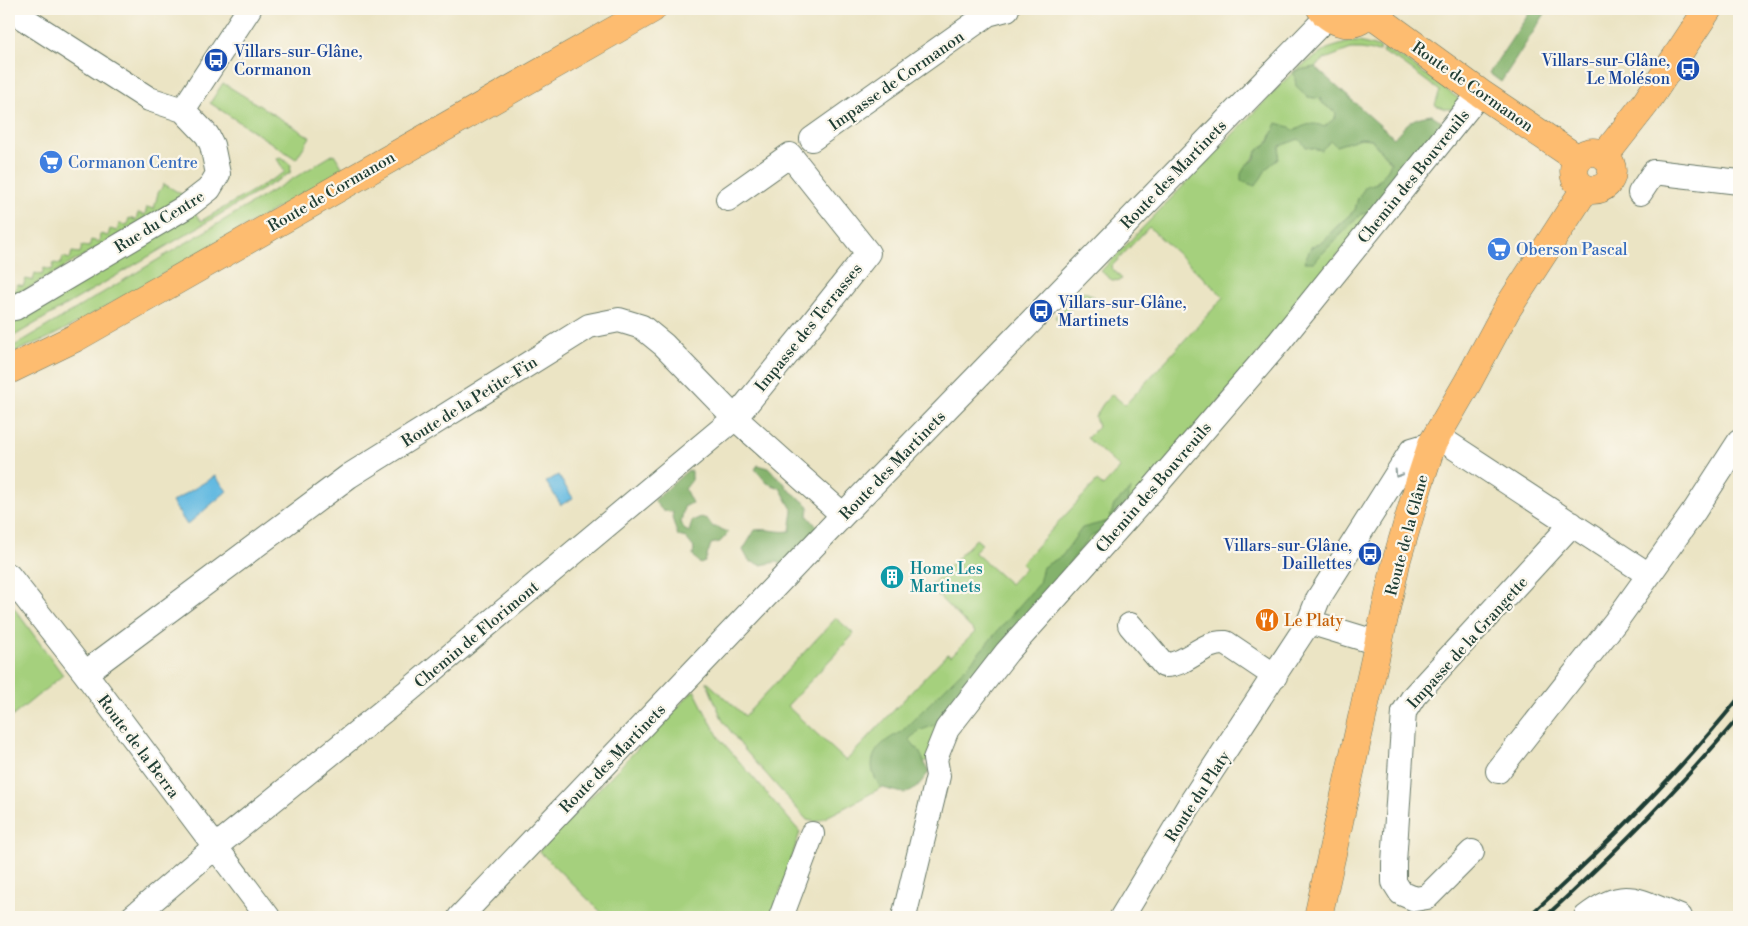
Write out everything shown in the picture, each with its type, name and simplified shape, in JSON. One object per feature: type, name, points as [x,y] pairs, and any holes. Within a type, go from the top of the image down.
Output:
[{"type":"main road","name":"Route de Cormanon","points":[[9,370],[82,334],[652,9]]},
{"type":"main road","points":[[1605,156],[1645,104],[1708,9]]},
{"type":"main road","name":"Route de Cormanon","points":[[1370,10],[1480,93],[1578,159]]},
{"type":"main road","points":[[1324,13],[1337,23],[1349,24],[1360,20],[1370,10]]},
{"type":"main road","points":[[1591,151],[1605,156],[1612,166],[1611,178],[1603,187],[1598,190],[1585,189],[1578,184],[1574,176],[1574,167],[1578,159],[1591,151]]},
{"type":"main road","name":"Route de la Glâne","points":[[1318,917],[1397,559],[1419,484],[1435,440],[1507,309],[1585,189]]},
{"type":"street","name":"Rue du Centre","points":[[9,9],[149,99],[183,110],[207,135],[212,145],[218,174],[209,189],[187,206],[16,308],[9,309]]},
{"type":"street","points":[[183,110],[249,9]]},
{"type":"street","name":"Impasse de Cormanon","points":[[812,139],[988,14],[1007,9]]},
{"type":"street","name":"Route des Martinets","points":[[460,917],[1324,13]]},
{"type":"street","name":"Chemin des Bouvreuils","points":[[904,917],[938,776],[935,759],[947,729],[1007,652],[1151,491],[1280,341],[1480,93]]},
{"type":"street","name":"Impasse des Terrasses","points":[[728,199],[790,155],[868,254],[735,418]]},
{"type":"street","points":[[1640,193],[1654,172],[1739,182]]},
{"type":"street","name":"Route de la Petite-Fin","points":[[85,673],[350,476],[589,326],[619,320],[642,326],[664,345],[735,418],[843,515]]},
{"type":"street","name":"Chemin de Florimont","points":[[133,917],[407,692],[735,418]]},
{"type":"street","points":[[1435,440],[1572,524],[1649,575]]},
{"type":"street","name":"Route du Platy","points":[[1122,917],[1190,804],[1309,622],[1318,599],[1412,450],[1435,440]]},
{"type":"street","points":[[1498,771],[1616,621],[1695,510],[1739,442]]},
{"type":"street","name":"Impasse de la Grangette","points":[[1472,852],[1427,897],[1415,899],[1401,894],[1394,882],[1404,712],[1414,696],[1572,524]]},
{"type":"street","name":"Route de la Berra","points":[[9,576],[85,673],[268,917]]},
{"type":"street","points":[[1309,622],[1378,643]]},
{"type":"street","points":[[1130,625],[1164,665],[1173,666],[1216,642],[1226,643],[1275,676]]},
{"type":"street","points":[[780,917],[812,834]]},
{"type":"street","points":[[1586,917],[1611,900],[1629,898],[1680,917]]},
{"type":"green space","points":[[1532,9],[1548,9],[1501,82],[1489,73]]},
{"type":"green space","points":[[1349,42],[1359,42],[1381,48],[1379,52],[1351,49],[1325,59],[1315,67],[1295,71],[1308,97],[1321,99],[1321,102],[1336,113],[1335,118],[1324,128],[1271,135],[1253,159],[1246,165],[1261,178],[1266,168],[1278,159],[1279,146],[1299,138],[1331,141],[1336,146],[1361,138],[1372,139],[1391,163],[1376,183],[1358,198],[1355,210],[1324,241],[1311,247],[1314,262],[1361,214],[1368,213],[1366,220],[931,758],[831,815],[816,822],[807,820],[744,749],[723,721],[706,681],[745,716],[836,618],[854,634],[787,706],[846,761],[947,654],[951,656],[975,632],[929,587],[976,539],[982,544],[974,552],[1010,584],[1025,568],[1021,563],[1097,481],[1103,486],[1120,468],[1087,438],[1098,427],[1095,417],[1103,404],[1112,394],[1125,405],[1224,297],[1149,227],[1111,267],[1122,279],[1113,280],[1101,271],[1294,71],[1327,49]]},
{"type":"green space","points":[[1384,49],[1405,60],[1462,101],[1453,109],[1445,109],[1435,105],[1440,91],[1402,63],[1382,52]]},
{"type":"green space","points":[[1315,67],[1394,138],[1410,122],[1419,117],[1432,115],[1441,121],[1442,128],[1368,213],[1361,214],[1314,262],[1304,262],[1311,247],[1324,241],[1355,210],[1358,198],[1366,186],[1377,183],[1391,162],[1372,139],[1361,138],[1336,146],[1331,141],[1321,150],[1306,147],[1299,139],[1280,146],[1278,159],[1267,168],[1255,186],[1241,181],[1241,174],[1246,165],[1254,160],[1258,150],[1269,142],[1277,123],[1290,127],[1294,131],[1316,124],[1324,127],[1335,118],[1336,113],[1321,102],[1321,99],[1308,97],[1296,86],[1294,71]]},
{"type":"green space","points":[[223,83],[310,137],[296,159],[210,103]]},
{"type":"green space","points":[[334,154],[344,170],[77,323],[46,339],[9,354],[9,349]]},
{"type":"green space","points":[[280,157],[291,165],[290,173],[9,339],[9,322],[195,213],[201,221],[285,172],[277,159]]},
{"type":"green space","points":[[164,184],[183,195],[173,203],[27,289],[9,295],[9,289],[15,291],[17,284],[23,286],[26,279],[33,281],[35,273],[42,275],[44,268],[52,270],[54,263],[61,264],[63,257],[70,259],[72,252],[80,253],[82,246],[89,247],[91,240],[99,242],[100,234],[108,236],[110,229],[117,231],[119,224],[127,225],[129,218],[136,220],[138,213],[145,215],[147,207],[154,209],[158,193]]},
{"type":"green space","points":[[1082,291],[1092,295],[1096,300],[1094,307],[1083,296],[1059,321],[1055,317]]},
{"type":"green space","points":[[758,465],[769,468],[782,480],[788,489],[809,506],[808,516],[818,528],[786,565],[776,562],[761,565],[749,561],[743,550],[755,530],[790,531],[793,511],[780,488],[767,483],[755,469]]},
{"type":"green space","points":[[687,471],[692,471],[692,480],[685,489],[692,503],[684,507],[681,522],[684,529],[689,532],[692,521],[701,517],[707,519],[713,527],[718,527],[728,533],[720,542],[711,544],[705,562],[700,564],[693,555],[694,548],[686,538],[678,536],[672,518],[673,512],[663,511],[654,501]]},
{"type":"green space","points":[[1131,489],[1126,505],[1103,531],[1090,537],[1039,602],[959,699],[949,707],[937,724],[919,731],[909,739],[919,751],[929,772],[918,786],[904,793],[880,787],[872,765],[875,753],[879,748],[901,732],[971,662],[1039,583],[1043,567],[1062,556],[1082,528],[1109,521],[1114,505]]},
{"type":"green space","points":[[9,601],[63,675],[9,719]]},
{"type":"green space","points":[[694,690],[720,739],[800,832],[772,917],[606,917],[539,851]]},
{"type":"water","points":[[558,475],[573,498],[561,505],[546,482]]},
{"type":"water","points":[[215,476],[227,491],[187,525],[172,502]]},
{"type":"railway","points":[[1528,917],[1638,812],[1690,756],[1739,698]]},
{"type":"railway","points":[[1545,917],[1645,820],[1739,717]]},
{"type":"place","name":"Villars-sur-Glâne, Cormanon","points":[[216,60]]},
{"type":"place","name":"Villars-sur-Glâne, Le Moléson","points":[[1688,69]]},
{"type":"place","name":"Cormanon Centre","points":[[51,162]]},
{"type":"place","name":"Oberson Pascal","points":[[1499,249]]},
{"type":"place","name":"Villars-sur-Glâne, Martinets","points":[[1041,311]]},
{"type":"place","name":"Villars-sur-Glâne, Daillettes","points":[[1370,554]]},
{"type":"place","name":"Home Les Martinets","points":[[892,577]]},
{"type":"place","name":"Le Platy","points":[[1267,620]]}]
